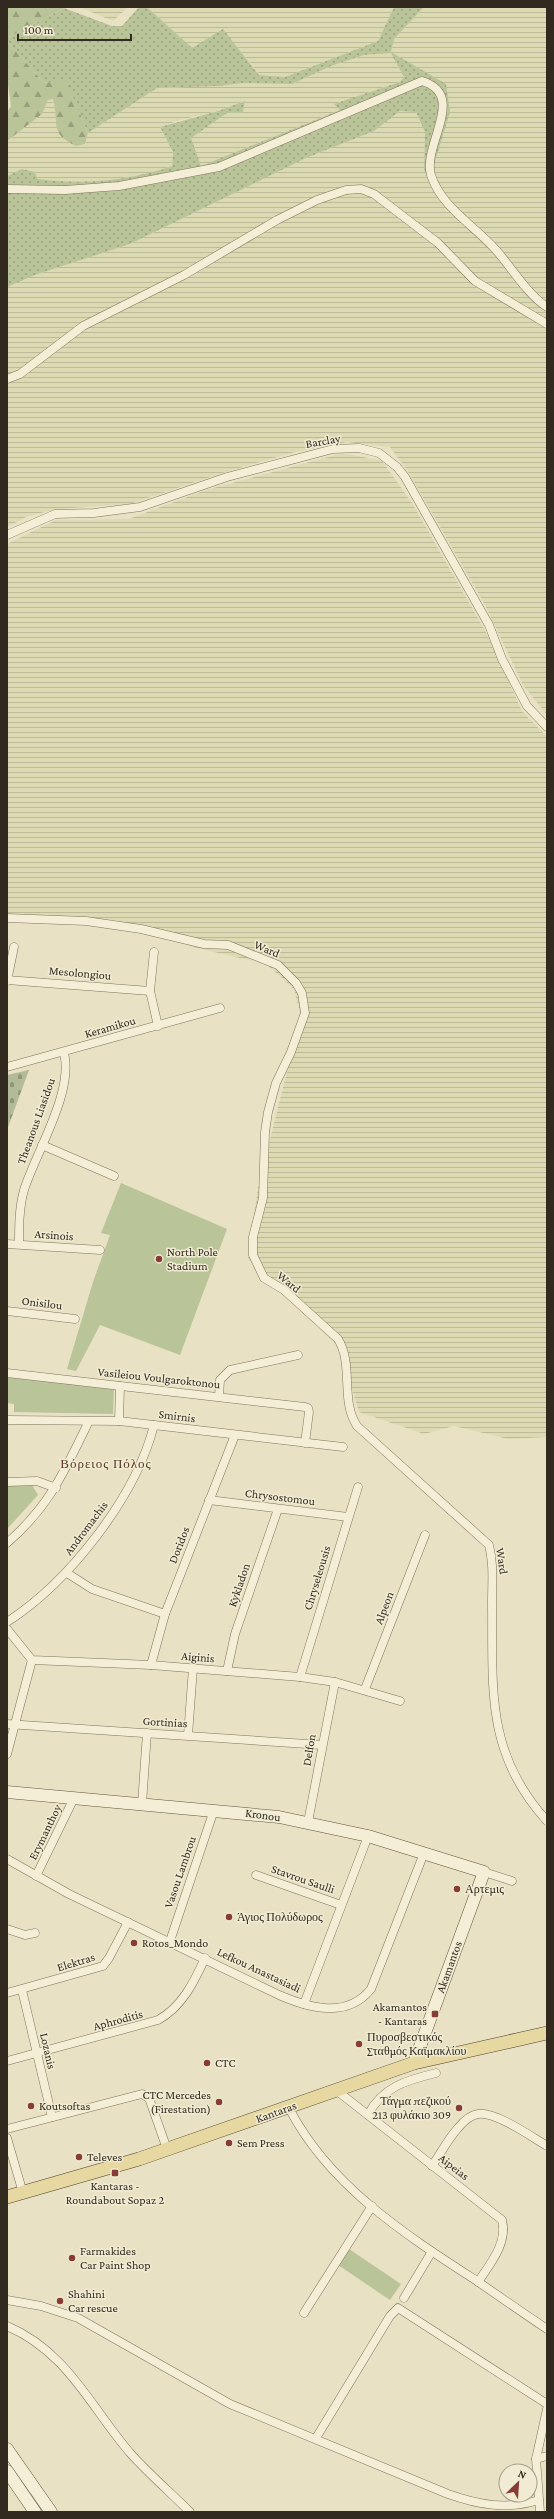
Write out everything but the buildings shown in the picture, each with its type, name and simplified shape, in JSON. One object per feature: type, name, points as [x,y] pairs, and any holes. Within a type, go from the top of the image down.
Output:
[{"type":"main road","name":"Kantaras","points":[[7,2197],[167,2149],[289,2108],[414,2063],[547,2034]]},
{"type":"street","points":[[7,189],[64,190],[119,186],[219,167],[422,81],[434,85],[440,92],[443,103],[442,119],[431,162],[430,173],[434,185],[462,219],[495,248],[547,307]]},
{"type":"street","points":[[7,379],[20,374],[51,349],[96,319],[184,275],[277,220],[317,200],[346,190],[361,189],[374,194],[438,243],[475,281],[547,324]]},
{"type":"street","name":"Barclay","points":[[7,535],[55,514],[94,513],[140,507],[227,477],[333,449],[359,448],[379,453],[397,467],[405,477],[489,625],[502,659],[527,706],[547,727]]},
{"type":"street","name":"Ward","points":[[7,918],[93,922],[141,929],[204,944],[228,945],[278,965],[296,983],[302,993],[305,1014],[291,1052],[276,1083],[268,1112],[265,1132],[263,1193],[253,1237],[252,1255],[264,1278],[284,1290],[338,1338],[344,1349],[351,1417],[357,1426],[489,1546],[493,1573],[492,1694],[498,1725],[510,1768],[533,1806],[547,1821]]},
{"type":"street","points":[[7,980],[14,947]]},
{"type":"street","points":[[154,952],[150,991],[158,1026]]},
{"type":"street","name":"Mesolongiou","points":[[7,980],[150,991]]},
{"type":"street","name":"Keramikou","points":[[7,1067],[64,1053],[220,1008]]},
{"type":"street","name":"Theanous Liasidou","points":[[19,1244],[22,1199],[64,1083],[64,1053]]},
{"type":"street","points":[[42,1145],[114,1176]]},
{"type":"street","name":"Arsinois","points":[[7,1244],[100,1250]]},
{"type":"street","name":"Onisilou","points":[[7,1311],[75,1319]]},
{"type":"street","points":[[219,1397],[220,1380],[230,1370],[298,1356]]},
{"type":"street","name":"Vasileiou Voulgaroktonou","points":[[7,1373],[308,1408],[305,1443]]},
{"type":"street","points":[[119,1421],[120,1386]]},
{"type":"street","name":"Smirnis","points":[[7,1420],[119,1421],[343,1447]]},
{"type":"street","points":[[7,1543],[33,1518],[56,1488],[89,1421]]},
{"type":"street","name":"Andromachis","points":[[7,1622],[67,1573],[117,1506],[137,1470],[154,1425]]},
{"type":"street","name":"Doridos","points":[[151,1665],[165,1614],[235,1435]]},
{"type":"street","points":[[7,1482],[37,1482],[56,1488]]},
{"type":"street","name":"Chryseleousis","points":[[300,1677],[358,1487]]},
{"type":"street","name":"Chrysostomou","points":[[209,1500],[348,1517]]},
{"type":"street","name":"Kykladon","points":[[227,1671],[235,1634],[278,1509]]},
{"type":"street","name":"Alpeon","points":[[364,1689],[425,1535]]},
{"type":"street","points":[[67,1573],[92,1589],[165,1614]]},
{"type":"street","points":[[7,1629],[32,1660],[11,1724],[7,1754]]},
{"type":"street","name":"Aiginis","points":[[32,1660],[151,1665],[300,1677],[335,1682],[364,1689],[400,1701]]},
{"type":"street","points":[[188,1735],[193,1668]]},
{"type":"street","name":"Delfon","points":[[308,1822],[335,1682]]},
{"type":"street","name":"Gortinias","points":[[11,1724],[322,1744]]},
{"type":"street","points":[[142,1804],[147,1733]]},
{"type":"street","name":"Kronou","points":[[7,1792],[250,1813],[308,1822],[368,1836],[512,1881]]},
{"type":"street","name":"Erymanthoy","points":[[36,1876],[74,1798]]},
{"type":"street","name":"Vasou Lambrou","points":[[170,1941],[214,1810]]},
{"type":"street","points":[[304,2004],[368,1836]]},
{"type":"street","name":"Lefkou Anastasiadi","points":[[7,1859],[36,1876],[279,1995],[304,2004],[324,2008],[343,2007],[358,2001],[371,1989],[424,1853]]},
{"type":"street","name":"Akamantos","points":[[414,2063],[484,1872]]},
{"type":"street","name":"Stavrou Saulli","points":[[256,1875],[342,1905]]},
{"type":"street","name":"Elektras","points":[[7,1993],[103,1966],[112,1954],[128,1922]]},
{"type":"street","points":[[7,1929],[25,1935],[35,1933]]},
{"type":"street","name":"Aphroditis","points":[[7,2062],[146,2024],[164,2017],[185,1995],[205,1958]]},
{"type":"street","name":"Lozanis","points":[[22,1990],[52,2117]]},
{"type":"street","points":[[368,2116],[377,2100],[395,2086],[436,2072]]},
{"type":"street","name":"Aipeias","points":[[336,2090],[502,2220],[504,2228],[500,2247],[478,2282]]},
{"type":"street","points":[[7,2129],[145,2095],[149,2098],[167,2149]]},
{"type":"street","points":[[289,2108],[301,2130],[320,2158],[372,2206],[431,2253],[478,2282],[547,2329]]},
{"type":"street","points":[[432,2166],[458,2127],[468,2118],[479,2114],[492,2117],[515,2127],[547,2146]]},
{"type":"street","points":[[7,2138],[23,2193]]},
{"type":"street","points":[[304,2313],[372,2206]]},
{"type":"street","points":[[404,2298],[431,2253]]},
{"type":"street","points":[[7,2300],[19,2301],[78,2318],[230,2404],[472,2503],[495,2506],[520,2506],[529,2503]]},
{"type":"street","points":[[316,2438],[390,2316],[398,2308],[547,2404]]},
{"type":"street","points":[[7,2326],[40,2347],[70,2372],[131,2454],[190,2512]]},
{"type":"street","points":[[536,2463],[547,2409]]},
{"type":"street","points":[[7,2449],[51,2512]]},
{"type":"street","points":[[536,2459],[547,2456]]},
{"type":"street","points":[[7,2471],[36,2512]]},
{"type":"street","points":[[538,2500],[540,2512]]},
{"type":"shaded area","points":[[79,7],[128,7],[113,21]]},
{"type":"shaded area","points":[[147,7],[394,7],[378,41],[285,77],[260,75],[223,30],[192,48]]},
{"type":"shaded area","points":[[424,7],[547,7],[547,715],[523,685],[485,605],[409,473],[390,447],[347,442],[295,452],[222,473],[130,504],[57,509],[28,516],[7,527],[7,287],[35,275],[130,244],[306,158],[374,131],[400,111],[415,110],[425,132],[424,169],[443,86],[392,53],[404,77],[400,82],[335,104],[340,110],[201,166],[190,138],[227,113],[243,113],[245,101],[218,111],[180,120],[160,127],[173,152],[172,166],[153,173],[99,182],[61,182],[38,179],[35,172],[23,169],[7,176],[7,141],[41,114],[48,100],[53,99],[55,108],[85,144],[88,133],[157,88],[219,86],[243,83],[292,84],[331,66],[364,55],[391,53],[394,39]]},
{"type":"shaded area","points":[[343,453],[382,461],[412,503],[487,634],[522,711],[547,737],[547,1437],[508,1439],[454,1426],[424,1434],[359,1412],[340,1348],[248,1259],[258,1187],[301,1016],[294,989],[266,964],[193,947],[116,920],[7,917],[7,544],[56,520],[129,519],[206,490]]},
{"type":"green space","points":[[7,7],[57,7],[64,8],[7,38]]},
{"type":"green space","points":[[139,7],[147,7],[192,48],[223,29],[259,75],[285,77],[378,41],[394,7],[424,7],[394,39],[391,52],[446,84],[450,112],[429,181],[424,169],[425,132],[416,112],[400,111],[374,131],[306,158],[130,244],[35,275],[7,287],[7,176],[22,169],[35,172],[38,179],[72,182],[106,180],[139,175],[172,166],[173,152],[160,127],[218,111],[245,101],[243,113],[227,113],[191,138],[201,166],[340,110],[334,104],[400,82],[404,77],[391,53],[364,55],[331,66],[292,84],[243,83],[219,86],[157,88],[88,133],[66,81],[44,83],[7,41],[7,38],[64,8],[112,26],[122,26]]},
{"type":"green space","points":[[7,41],[44,83],[66,80],[88,133],[85,144],[76,146],[67,141],[58,132],[53,99],[48,100],[42,114],[7,141],[7,112],[11,106],[7,78]]},
{"type":"green space","points":[[29,1070],[7,1130],[7,1075]]},
{"type":"green space","name":"North Pole Stadium","points":[[121,1183],[227,1229],[180,1355],[100,1325],[76,1371],[67,1369],[93,1282],[110,1235],[101,1233]]},
{"type":"green space","points":[[7,1376],[114,1388],[113,1414],[14,1412],[14,1404],[7,1403]]},
{"type":"green space","points":[[7,1485],[32,1485],[38,1495],[7,1529]]},
{"type":"green space","points":[[349,2249],[401,2284],[390,2300],[338,2265]]},
{"type":"place","name":"North Pole Stadium","points":[[159,1259]]},
{"type":"place","name":"Αρτεμις","points":[[457,1889]]},
{"type":"place","name":"Άγιος Πολύδωρος","points":[[229,1917]]},
{"type":"place","name":"Rotos_Mondo","points":[[134,1943]]},
{"type":"place","name":"Akamantos - Kantaras","points":[[435,2014]]},
{"type":"place","name":"Πυροσβεστικός Σταθμός Καϊμακλίου","points":[[359,2044]]},
{"type":"place","name":"CTC","points":[[207,2063]]},
{"type":"place","name":"CTC Mercedes (Firestation)","points":[[219,2102]]},
{"type":"place","name":"Koutsoftas","points":[[31,2106]]},
{"type":"place","name":"Τάγμα πεζικού 213 φυλάκιο 309","points":[[459,2108]]},
{"type":"place","name":"Sem Press","points":[[229,2143]]},
{"type":"place","name":"Televes","points":[[79,2157]]},
{"type":"place","name":"Kantaras - Roundabout Sopaz 2","points":[[115,2173]]},
{"type":"place","name":"Farmakides Car Paint Shop","points":[[72,2258]]},
{"type":"place","name":"Shahini Car rescue","points":[[60,2301]]},
{"type":"district","name":"Βόρειος Πόλος","points":[[106,1463]]}]
